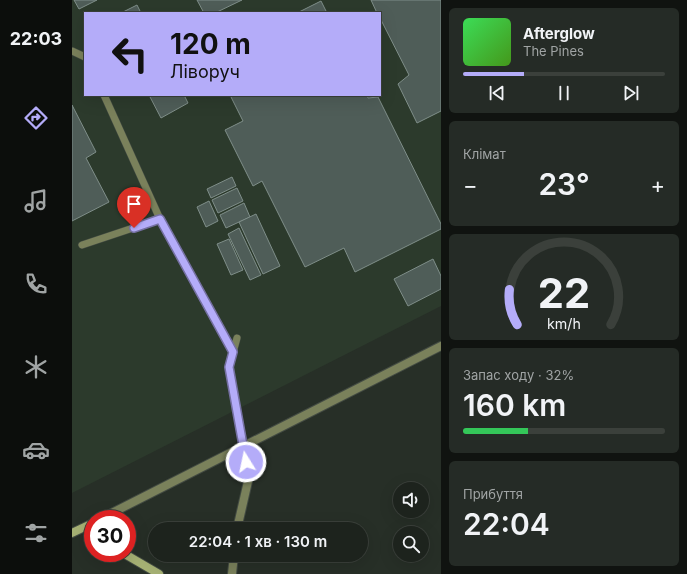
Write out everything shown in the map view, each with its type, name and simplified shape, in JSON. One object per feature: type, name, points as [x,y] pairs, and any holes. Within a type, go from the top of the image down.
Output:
[{"type":"main road","points":[[72,533],[84,527]]},
{"type":"main road","points":[[136,560],[160,574]]},
{"type":"street","points":[[118,510],[441,346]]},
{"type":"street","points":[[239,522],[249,477],[244,447]]},
{"type":"street","points":[[232,574],[233,562]]},
{"type":"lane","points":[[72,51],[84,57]]},
{"type":"lane","points":[[104,96],[160,219],[233,352]]},
{"type":"lane","points":[[82,245],[160,219]]},
{"type":"lane","points":[[237,338],[229,367],[244,447]]},
{"type":"shaded area","points":[[72,0],[441,0],[441,306],[72,493]]},
{"type":"building","points":[[74,0],[97,0],[79,9]]},
{"type":"building","points":[[197,0],[242,0],[217,12],[203,12]]},
{"type":"building","points":[[371,0],[441,0],[441,111],[417,123],[398,84],[409,75],[381,20],[381,12],[377,12]]},
{"type":"building","points":[[321,1],[326,12],[299,12]]},
{"type":"building","points":[[137,5],[140,12],[123,12]]},
{"type":"building","points":[[150,96],[184,96],[188,103],[161,118]]},
{"type":"building","points":[[230,96],[378,97],[441,224],[441,229],[355,272],[344,248],[305,267],[262,181],[253,186],[225,130],[243,121]]},
{"type":"building","points":[[72,105],[96,152],[86,158],[109,202],[72,221]]},
{"type":"building","points":[[232,177],[236,186],[211,198],[207,189]]},
{"type":"building","points":[[237,188],[243,201],[218,213],[212,200]]},
{"type":"building","points":[[209,201],[218,221],[206,227],[197,207]]},
{"type":"building","points":[[244,203],[250,217],[226,228],[220,215]]},
{"type":"building","points":[[256,214],[280,266],[263,274],[239,222]]},
{"type":"building","points":[[239,228],[261,275],[250,280],[228,234]]},
{"type":"building","points":[[229,239],[243,270],[231,275],[217,244]]},
{"type":"building","points":[[433,259],[441,276],[441,289],[408,306],[394,279]]},
{"type":"route","points":[[134,228],[160,219],[233,352],[229,367],[246,462]]}]
